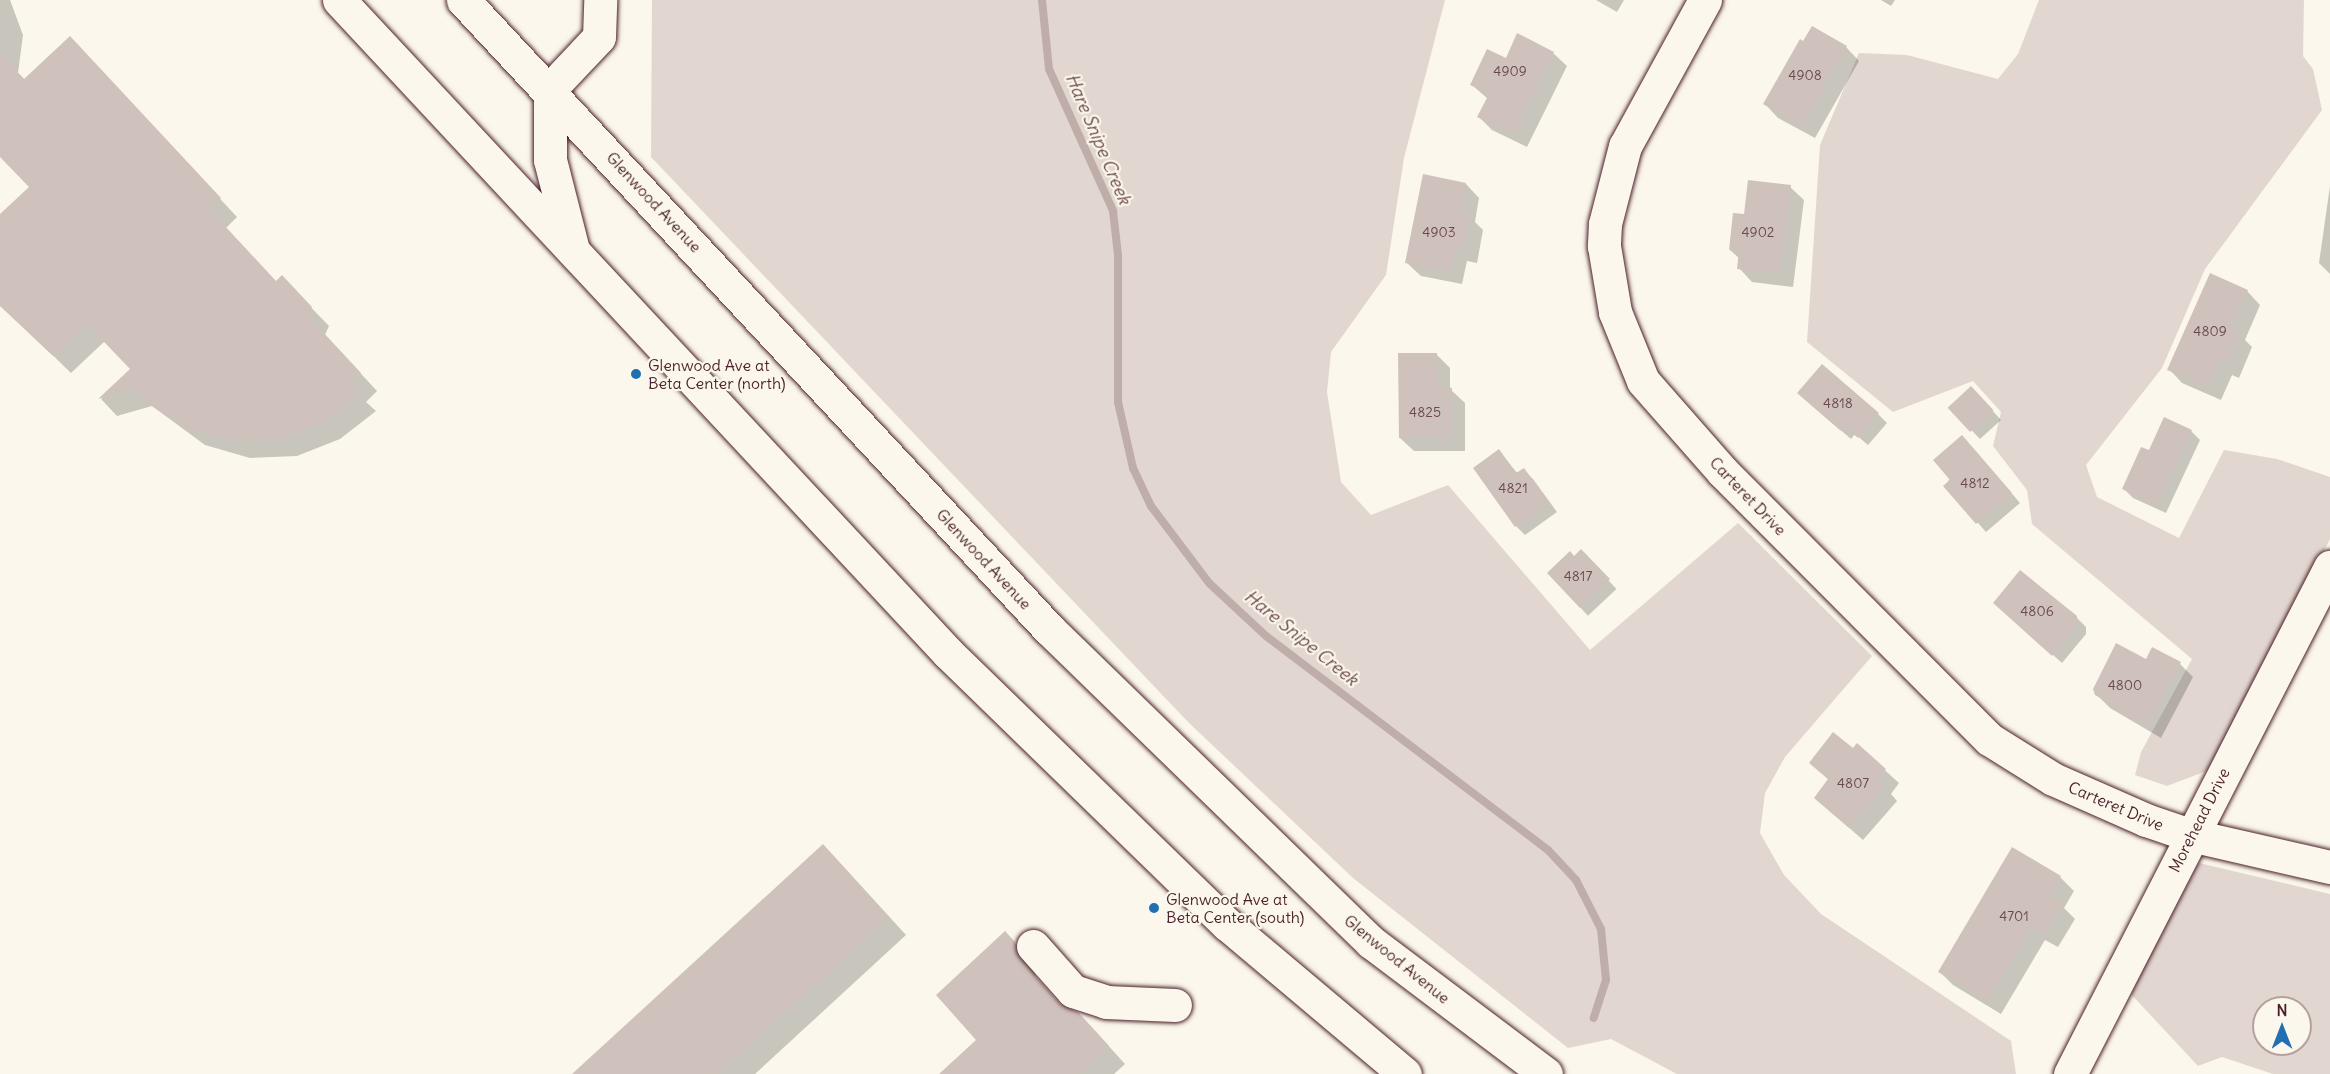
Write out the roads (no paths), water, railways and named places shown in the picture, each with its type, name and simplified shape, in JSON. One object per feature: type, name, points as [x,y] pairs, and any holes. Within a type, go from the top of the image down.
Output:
[{"type":"main road","points":[[339,0],[948,653],[1228,925],[1405,1074]]},
{"type":"main road","name":"Glenwood Avenue","points":[[463,0],[550,90],[1058,638],[1371,942],[1546,1074]]},
{"type":"main road","points":[[573,250],[550,160],[550,90],[599,37],[600,0]]},
{"type":"main road","name":"Carteret Drive","points":[[1705,0],[1625,146],[1605,224],[1604,246],[1615,312],[1643,381],[1723,472],[1989,739],[2054,779],[2190,836],[2330,867]]},
{"type":"main road","name":"Morehead Drive","points":[[2070,1074],[2190,836],[2330,567]]},
{"type":"main road","points":[[1033,946],[1073,991],[1106,1002],[1175,1005]]},
{"type":"waterway","name":"Hare Snipe Creek","points":[[1042,0],[1049,69],[1113,211],[1118,255],[1118,402],[1133,468],[1151,506],[1209,583],[1266,636],[1548,850],[1576,880],[1601,929],[1606,980],[1594,1018]]},
{"type":"place","name":"Glenwood Ave at Beta Center (north)","points":[[636,374]]},
{"type":"place","name":"Glenwood Ave at Beta Center (south)","points":[[1154,908]]}]
